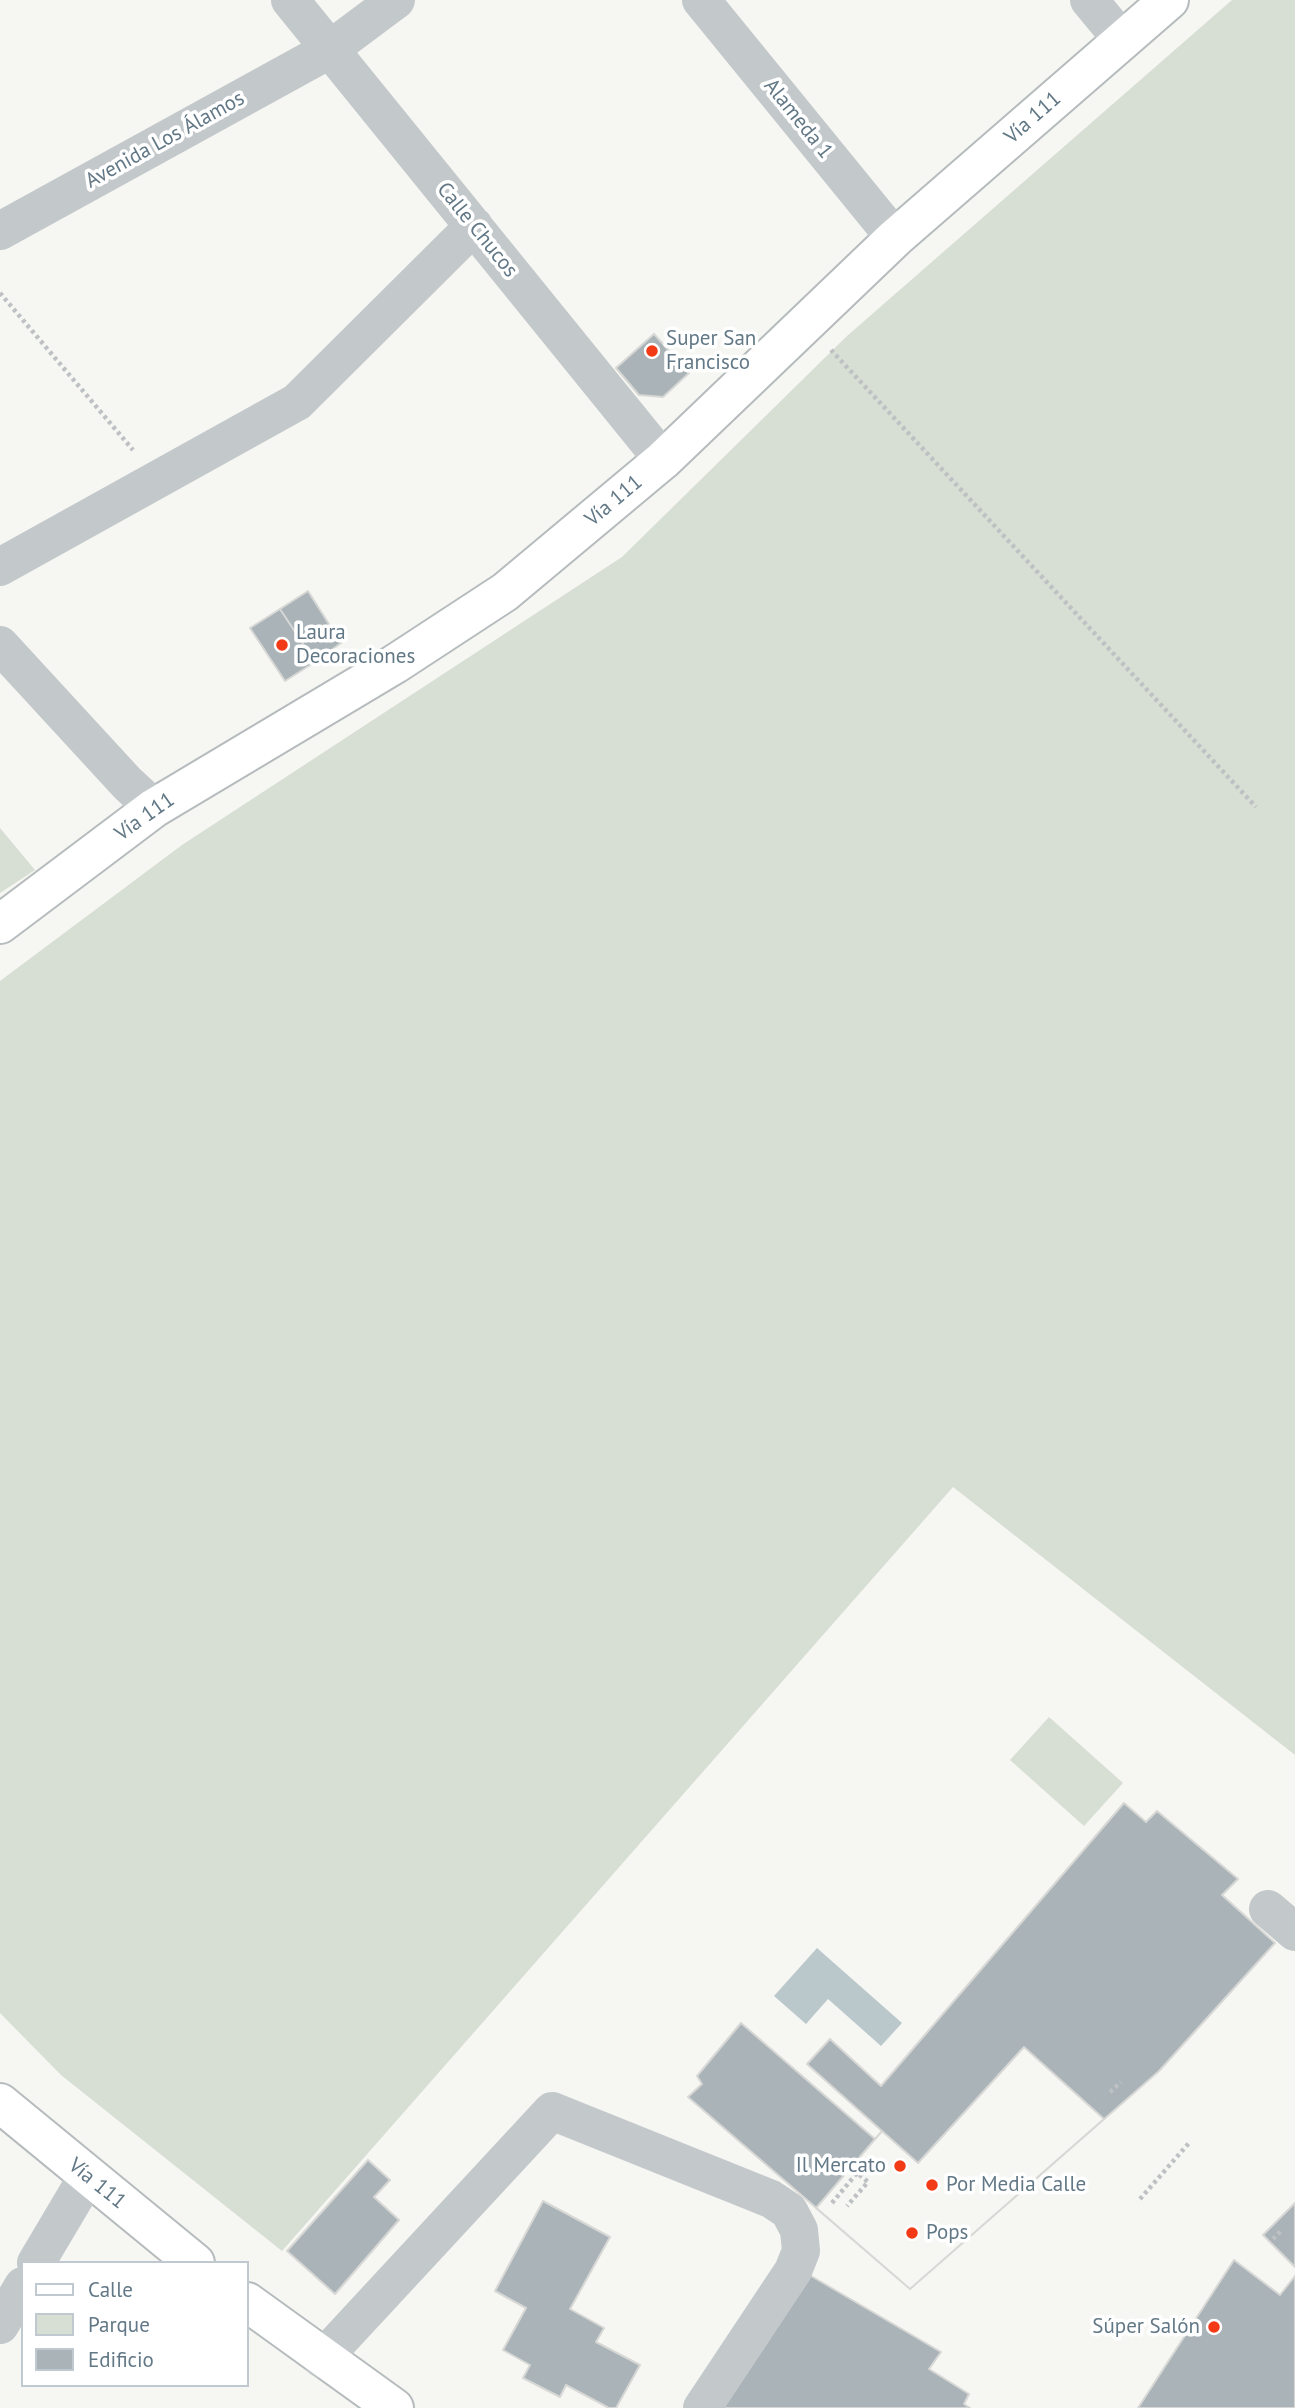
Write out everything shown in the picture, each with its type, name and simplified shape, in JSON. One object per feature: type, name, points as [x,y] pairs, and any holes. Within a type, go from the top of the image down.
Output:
[{"type":"main road","name":"Vía 111","points":[[0,924],[154,808],[395,664],[505,593],[663,460],[895,238],[1169,0]]},
{"type":"main road","name":"Vía 111","points":[[0,2104],[192,2261]]},
{"type":"main road","points":[[248,2303],[322,2359],[394,2408]]},
{"type":"street","name":"Calle Chucos","points":[[289,0],[663,460]]},
{"type":"street","name":"Avenida Los Álamos","points":[[0,231],[329,50],[396,0]]},
{"type":"street","name":"Alameda 1","points":[[701,0],[895,238]]},
{"type":"street","points":[[1089,0],[1122,40]]},
{"type":"street","points":[[0,568],[297,402],[474,226]]},
{"type":"street","points":[[0,645],[127,783],[154,808]]},
{"type":"street","points":[[322,2359],[552,2111],[771,2199],[789,2211],[799,2230],[801,2251],[793,2272],[702,2408]]},
{"type":"street","points":[[37,2261],[87,2177]]},
{"type":"street","points":[[0,2325],[21,2289]]},
{"type":"path","points":[[0,293],[159,481]]},
{"type":"path","points":[[807,324],[1256,807]]},
{"type":"path","points":[[1110,2092],[1121,2082]]},
{"type":"path","points":[[1140,2199],[1189,2143]]},
{"type":"path","points":[[832,2203],[857,2173],[868,2182],[847,2206]]},
{"type":"path","points":[[1273,2239],[1283,2229]]},
{"type":"green space","points":[[1232,0],[1295,0],[1295,1755],[953,1487],[282,2251],[61,2075],[0,2013],[0,981],[182,845],[622,557],[847,336]]},
{"type":"green space","points":[[0,828],[35,870],[0,893]]},
{"type":"green space","points":[[1049,1717],[1123,1783],[1084,1826],[1010,1760]]},
{"type":"shaded area","points":[[817,1948],[902,2023],[881,2046],[828,1999],[806,2024],[774,1996]]},
{"type":"building","name":"Super San Francisco","points":[[654,334],[689,373],[663,397],[639,395],[616,368]]},
{"type":"building","points":[[308,591],[341,643],[315,662],[280,609]]},
{"type":"building","name":"Laura Decoraciones","points":[[280,609],[315,662],[285,681],[250,628]]},
{"type":"building","points":[[1124,1803],[1146,1822],[1157,1811],[1238,1879],[1222,1895],[1275,1943],[1159,2071],[910,2289],[688,2097],[702,2084],[697,2076],[741,2023],[875,2139],[882,2131],[807,2064],[830,2039],[881,2086]]},
{"type":"building","name":"Por Media Calle","points":[[1024,2047],[1104,2119],[910,2289],[816,2208],[882,2131],[918,2163]]},
{"type":"building","points":[[368,2160],[390,2180],[374,2197],[399,2220],[335,2294],[287,2251]]},
{"type":"building","points":[[543,2201],[610,2237],[570,2309],[604,2328],[596,2342],[640,2365],[616,2408],[609,2408],[566,2385],[560,2397],[523,2378],[530,2365],[503,2350],[526,2308],[495,2291]]},
{"type":"building","points":[[1295,2203],[1295,2267],[1263,2235]]},
{"type":"building","points":[[1234,2260],[1280,2295],[1295,2276],[1295,2408],[1138,2408]]},
{"type":"building","points":[[806,2273],[941,2352],[929,2369],[969,2394],[964,2404],[970,2408],[720,2408]]},
{"type":"place","name":"Super San Francisco","points":[[652,351]]},
{"type":"place","name":"Laura Decoraciones","points":[[282,645]]},
{"type":"place","name":"Il Mercato","points":[[900,2166]]},
{"type":"place","name":"Por Media Calle","points":[[932,2185]]},
{"type":"place","name":"Pops","points":[[912,2233]]},
{"type":"place","name":"Súper Salón","points":[[1214,2327]]}]
